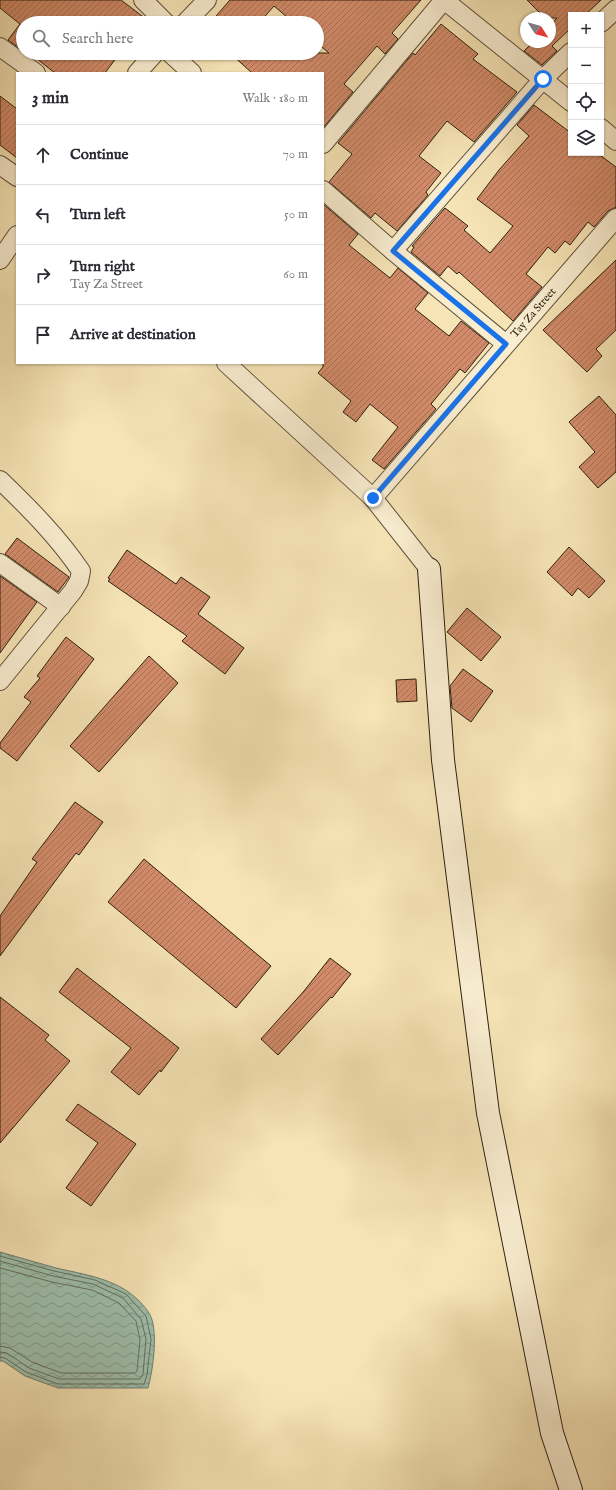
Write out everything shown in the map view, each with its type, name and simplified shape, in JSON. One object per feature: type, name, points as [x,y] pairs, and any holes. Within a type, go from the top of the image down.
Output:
[{"type":"street","points":[[143,0],[159,16]]},
{"type":"street","points":[[192,16],[207,0]]},
{"type":"street","points":[[324,143],[444,0],[568,100]]},
{"type":"street","points":[[604,20],[616,9]]},
{"type":"street","points":[[0,47],[16,59]]},
{"type":"street","points":[[393,251],[543,79],[568,55]]},
{"type":"street","points":[[18,60],[35,72]]},
{"type":"street","points":[[138,72],[149,60]]},
{"type":"street","points":[[178,60],[191,72]]},
{"type":"street","points":[[604,130],[616,140]]},
{"type":"street","points":[[0,166],[16,176]]},
{"type":"street","points":[[324,191],[393,251],[506,344]]},
{"type":"street","name":"Tay Za Street","points":[[373,498],[616,218]]},
{"type":"street","points":[[0,260],[16,237]]},
{"type":"street","points":[[227,364],[373,498],[429,569],[443,760],[488,1113],[552,1433],[571,1490]]},
{"type":"street","points":[[0,480],[66,549],[81,571],[79,581],[61,607],[0,680]]},
{"type":"street","points":[[0,563],[61,607]]},
{"type":"water","points":[[0,1252],[107,1281],[130,1293],[140,1302],[149,1313],[154,1329],[152,1371],[148,1388],[58,1388],[25,1376],[3,1361],[0,1361]]},
{"type":"building","points":[[0,0],[121,0],[142,16],[16,16],[16,21],[0,8]]},
{"type":"building","points":[[230,0],[421,0],[392,33],[398,39],[385,54],[377,46],[344,84],[353,92],[324,127],[324,72],[251,72],[238,60],[324,60],[324,53],[329,53],[324,49],[324,16],[286,16],[274,6],[265,16],[216,16]]},
{"type":"building","points":[[527,0],[601,0],[588,12],[568,12],[568,31],[556,42],[556,12],[539,12]]},
{"type":"building","points":[[441,24],[478,54],[473,59],[517,92],[474,142],[447,121],[419,156],[441,173],[426,192],[428,195],[397,231],[375,213],[371,218],[329,182],[352,154],[338,143],[413,53],[415,55]]},
{"type":"building","points":[[16,29],[16,46],[8,40]]},
{"type":"building","points":[[527,48],[554,48],[557,51],[542,65],[524,51]]},
{"type":"building","points":[[38,60],[115,60],[106,72],[54,72]]},
{"type":"building","points":[[0,96],[16,108],[16,157],[0,145]]},
{"type":"building","points":[[534,105],[568,131],[568,156],[601,156],[616,167],[616,207],[608,211],[594,227],[588,222],[570,245],[565,241],[555,253],[548,247],[526,274],[542,287],[513,321],[459,272],[457,274],[448,266],[440,276],[411,252],[414,247],[412,246],[445,208],[468,226],[464,230],[490,253],[513,226],[477,199],[499,170],[529,136],[517,125]]},
{"type":"building","points":[[324,205],[358,234],[349,245],[390,278],[398,268],[428,293],[415,309],[449,336],[461,321],[489,343],[465,373],[460,369],[431,404],[436,409],[384,469],[372,460],[398,427],[370,404],[356,422],[343,412],[351,401],[318,373],[323,367]]},
{"type":"building","points":[[616,260],[616,330],[596,349],[602,356],[587,372],[543,330]]},
{"type":"building","points":[[599,396],[616,415],[616,472],[598,488],[579,467],[595,452],[569,422]]},
{"type":"building","points":[[17,538],[69,577],[58,592],[5,554]]},
{"type":"building","points":[[569,547],[605,581],[589,598],[578,588],[572,596],[547,572]]},
{"type":"building","points":[[127,550],[176,584],[181,577],[210,597],[198,614],[244,648],[225,674],[182,641],[187,636],[108,581],[110,579],[108,578]]},
{"type":"building","points":[[0,576],[37,602],[0,653]]},
{"type":"building","points":[[467,608],[501,637],[481,661],[447,632]]},
{"type":"building","points":[[66,637],[94,659],[17,761],[0,748],[0,743],[31,702],[24,697],[40,678],[37,676]]},
{"type":"building","points":[[149,656],[178,683],[99,772],[70,746]]},
{"type":"building","points":[[463,669],[493,691],[471,722],[452,708],[450,686]]},
{"type":"building","points":[[416,679],[417,701],[397,702],[396,680]]},
{"type":"building","points":[[75,802],[103,822],[79,855],[76,853],[0,956],[0,916],[37,862],[32,859]]},
{"type":"building","points":[[144,859],[271,966],[236,1008],[108,902]]},
{"type":"building","points":[[330,958],[351,974],[332,998],[331,997],[278,1055],[261,1039],[304,991]]},
{"type":"building","points":[[77,968],[179,1048],[161,1072],[160,1070],[139,1095],[111,1072],[131,1048],[59,992]]},
{"type":"building","points":[[0,997],[49,1035],[45,1040],[70,1061],[0,1143]]},
{"type":"building","points":[[78,1104],[136,1144],[91,1206],[66,1188],[98,1143],[66,1120]]},
{"type":"route","points":[[373,498],[506,344],[393,251],[543,79]]}]
